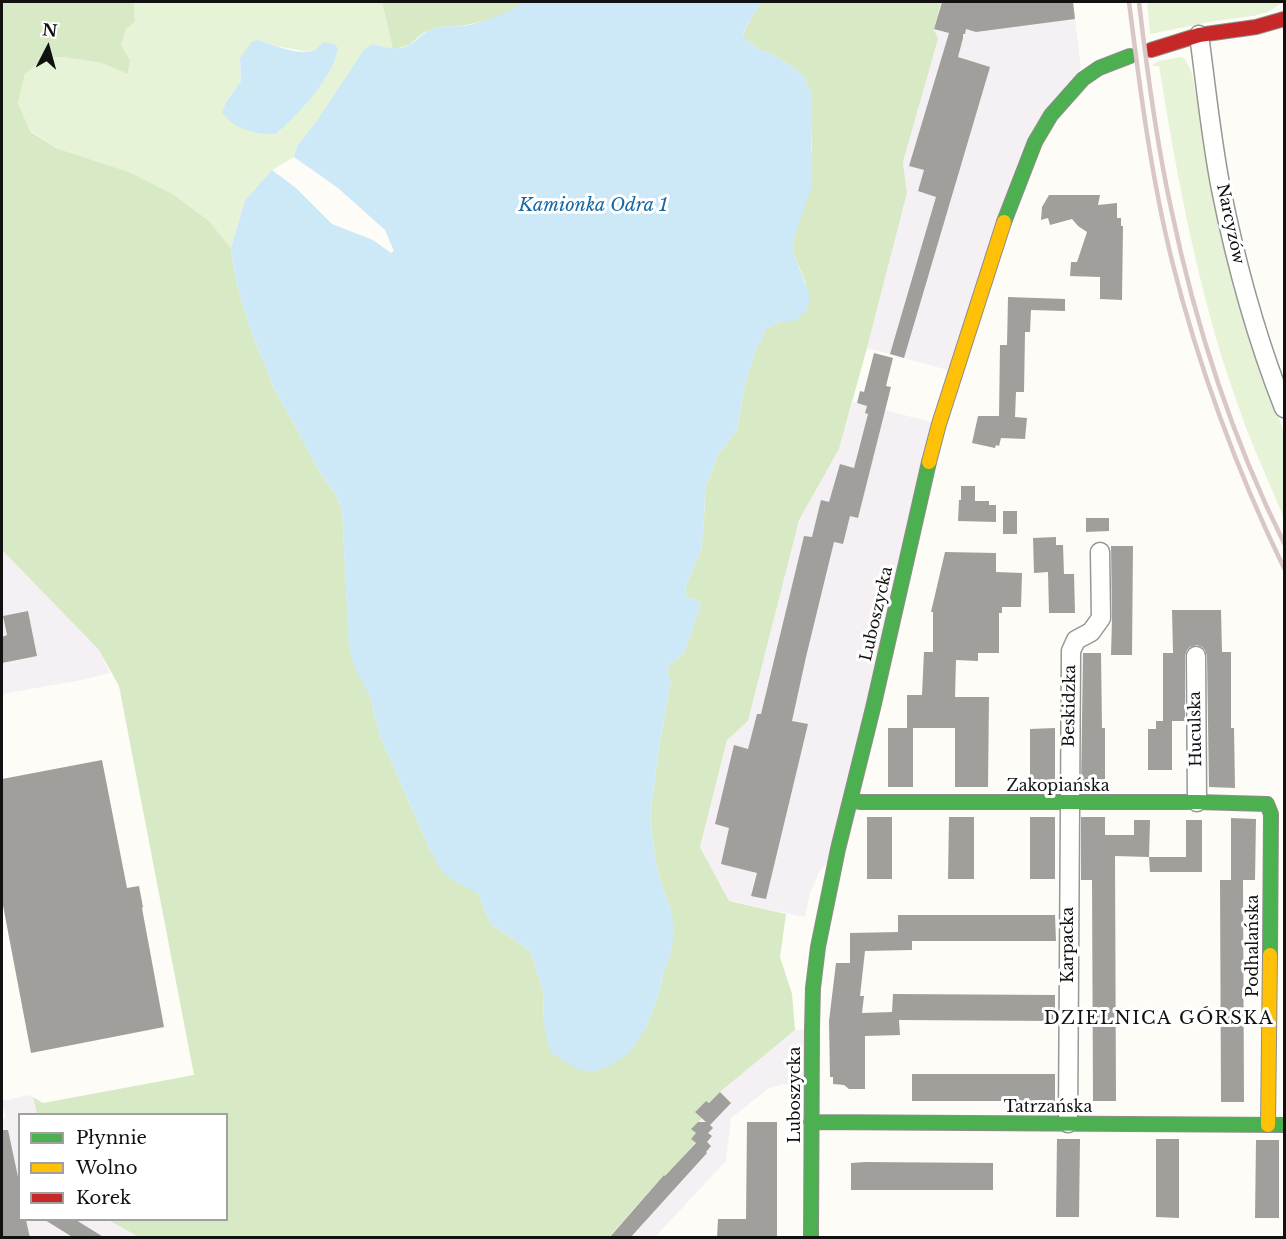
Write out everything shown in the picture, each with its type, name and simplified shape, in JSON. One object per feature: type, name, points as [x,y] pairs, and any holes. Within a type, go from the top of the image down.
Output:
[{"type":"street","points":[[1151,50],[1199,34],[1256,27],[1281,18]]},
{"type":"street","points":[[1256,27],[1284,31]]},
{"type":"street","name":"Narcyzów","points":[[1199,34],[1215,154],[1231,232],[1257,335],[1284,408]]},
{"type":"street","name":"Luboszycka","points":[[811,1238],[813,1006],[818,947],[826,903],[939,424],[1009,206],[1035,142],[1051,115],[1083,79],[1099,68],[1130,56]]},
{"type":"street","name":"Beskidzka","points":[[1069,802],[1071,651],[1076,640],[1091,632],[1101,618],[1100,552]]},
{"type":"street","name":"Huculska","points":[[1196,656],[1197,802]]},
{"type":"street","name":"Zakopiańska","points":[[850,800],[860,802],[1267,804]]},
{"type":"street","name":"Karpacka","points":[[1068,1123],[1069,802]]},
{"type":"street","name":"Podhalańska","points":[[1267,804],[1271,814],[1268,1125]]},
{"type":"street","name":"Tatrzańska","points":[[811,1122],[1284,1125]]},
{"type":"shaded area","points":[[942,2],[1073,2],[1081,68],[1051,115],[955,372],[867,348],[907,193],[903,162],[938,39],[934,29]]},
{"type":"shaded area","points":[[853,402],[939,424],[838,849],[820,871],[810,893],[805,917],[729,901],[700,847],[727,740],[748,721],[799,519],[839,449]]},
{"type":"shaded area","points":[[2,550],[99,650],[110,673],[2,694]]},
{"type":"shaded area","points":[[812,1029],[811,1084],[783,1084],[769,1088],[731,1118],[726,1161],[655,1237],[609,1238],[665,1176],[691,1139],[695,1112],[706,1101],[709,1103],[795,1030]]},
{"type":"shaded area","points":[[30,1095],[33,1097],[37,1113],[18,1113],[18,1221],[110,1221],[139,1237],[2,1238],[2,1119],[6,1118],[2,1101]]},
{"type":"green space","points":[[2,2],[134,2],[135,22],[126,29],[121,45],[130,60],[128,74],[101,63],[63,57],[44,58],[25,74],[18,103],[31,132],[56,148],[129,172],[172,194],[209,221],[231,248],[236,281],[250,328],[273,386],[342,509],[348,623],[363,682],[370,697],[380,736],[430,850],[479,894],[492,925],[528,949],[544,995],[543,1020],[629,1052],[646,1027],[672,949],[671,911],[655,859],[650,816],[671,681],[668,675],[669,665],[685,651],[701,603],[686,597],[685,588],[701,550],[705,489],[718,455],[737,430],[744,389],[755,352],[767,328],[782,321],[806,284],[794,255],[794,238],[812,150],[811,93],[804,77],[790,65],[747,41],[743,34],[762,2],[941,2],[934,29],[938,39],[903,162],[907,193],[839,449],[799,520],[748,721],[727,740],[700,847],[729,901],[786,914],[780,957],[792,994],[795,1030],[709,1103],[706,1101],[696,1111],[702,1118],[692,1129],[696,1133],[691,1139],[695,1143],[609,1237],[139,1237],[110,1221],[228,1221],[228,1113],[37,1113],[33,1097],[43,1103],[194,1075],[119,686],[99,650],[2,550]]},
{"type":"green space","points":[[134,2],[382,2],[393,50],[373,44],[363,51],[316,122],[297,146],[294,157],[272,170],[245,200],[231,248],[209,221],[129,172],[56,148],[31,131],[18,103],[25,74],[44,58],[63,57],[101,63],[128,74],[130,60],[121,45],[126,29],[135,22]],"holes":[[[259,40],[308,52],[316,49],[338,48],[330,70],[322,82],[304,106],[276,134],[236,90],[241,81],[240,58]]]},
{"type":"green space","points":[[382,2],[524,2],[507,13],[485,21],[461,26],[438,27],[423,33],[409,45],[393,50]]},
{"type":"green space","points":[[1147,2],[1284,2],[1268,12],[1253,16],[1150,34]]},
{"type":"green space","points":[[1180,57],[1185,59],[1192,73],[1220,228],[1236,296],[1284,433],[1284,518],[1249,436],[1225,366],[1191,239],[1159,66],[1152,65],[1159,61]]},
{"type":"water","name":"Kamionka Odra 1","points":[[524,2],[762,2],[743,33],[747,41],[790,65],[804,77],[811,93],[811,188],[794,238],[794,255],[810,296],[807,311],[794,321],[782,321],[767,328],[755,352],[744,389],[737,430],[718,455],[705,489],[701,550],[685,588],[686,597],[701,603],[685,651],[669,665],[668,675],[671,681],[650,816],[655,859],[674,928],[672,949],[646,1027],[630,1052],[611,1065],[592,1072],[577,1069],[550,1052],[543,1020],[544,995],[528,949],[492,925],[479,894],[451,879],[440,869],[380,736],[370,697],[354,666],[349,648],[342,509],[273,386],[250,328],[236,281],[231,248],[245,200],[272,170],[296,188],[332,224],[373,240],[391,253],[394,251],[385,230],[338,188],[294,157],[297,146],[316,122],[363,51],[372,44],[391,48],[404,47],[431,30],[480,22],[502,14]]},
{"type":"water","points":[[259,40],[304,52],[318,48],[323,42],[334,44],[338,48],[323,82],[304,106],[276,134],[246,130],[232,123],[222,112],[241,81],[240,58],[252,42]]},
{"type":"building","points":[[942,2],[1073,2],[1075,19],[976,32],[966,29],[963,34],[958,57],[990,67],[904,358],[890,354],[936,197],[918,191],[924,170],[909,166],[949,33],[934,29]]},
{"type":"building","points":[[1049,195],[1100,195],[1098,205],[1117,203],[1117,218],[1121,218],[1121,226],[1123,226],[1122,300],[1100,299],[1100,277],[1070,276],[1071,262],[1077,262],[1087,232],[1072,219],[1050,225],[1048,218],[1041,220],[1042,207]]},
{"type":"building","points":[[1008,297],[1065,299],[1065,311],[1031,310],[1030,332],[1025,332],[1024,392],[1016,392],[1015,417],[1027,418],[1025,439],[1001,438],[999,446],[996,445],[995,448],[972,443],[978,416],[999,416],[1000,345],[1007,345]]},
{"type":"building","points":[[874,353],[893,358],[886,386],[891,387],[858,518],[850,516],[843,544],[834,542],[792,721],[808,724],[766,899],[751,896],[757,873],[721,864],[729,828],[715,824],[734,745],[748,749],[757,714],[761,714],[804,536],[812,537],[821,500],[829,502],[840,464],[854,468],[868,414],[865,413],[867,406],[857,403],[860,391],[864,392]]},
{"type":"building","points":[[961,486],[975,486],[975,501],[989,501],[989,505],[996,505],[996,522],[958,521]]},
{"type":"building","points":[[1003,511],[1017,511],[1017,534],[1003,534]]},
{"type":"building","points":[[1086,518],[1109,518],[1109,531],[1086,532]]},
{"type":"building","points":[[1056,537],[1056,545],[1063,545],[1064,574],[1074,574],[1075,613],[1049,613],[1048,572],[1034,573],[1033,538]]},
{"type":"building","points":[[1111,546],[1133,546],[1132,655],[1111,655]]},
{"type":"building","points":[[945,552],[996,553],[996,572],[1022,573],[1021,607],[1002,607],[1002,613],[999,613],[999,653],[978,653],[978,661],[956,660],[955,697],[989,697],[988,787],[955,787],[955,728],[913,728],[913,787],[888,787],[888,728],[907,728],[907,695],[922,695],[924,652],[933,652],[933,612],[931,612]]},
{"type":"building","points":[[1172,610],[1221,610],[1222,652],[1231,652],[1231,728],[1234,728],[1235,788],[1209,787],[1207,656],[1205,650],[1197,645],[1190,647],[1185,656],[1185,721],[1172,721],[1172,770],[1148,770],[1148,729],[1156,729],[1156,721],[1163,721],[1163,653],[1173,653]]},
{"type":"building","points":[[28,611],[37,656],[2,663],[2,637],[7,635],[3,616]]},
{"type":"building","points":[[1083,653],[1101,653],[1105,787],[1081,787]]},
{"type":"building","points":[[1055,728],[1055,787],[1030,787],[1030,729]]},
{"type":"building","points":[[102,760],[127,888],[139,886],[164,1027],[31,1053],[2,900],[2,779]]},
{"type":"building","points":[[867,817],[892,817],[892,879],[867,879]]},
{"type":"building","points":[[949,817],[974,817],[974,879],[948,879]]},
{"type":"building","points":[[1030,817],[1055,817],[1055,879],[1030,879]]},
{"type":"building","points":[[1081,817],[1105,817],[1105,835],[1134,835],[1134,820],[1150,820],[1149,857],[1115,856],[1116,1101],[1093,1101],[1092,880],[1081,880]]},
{"type":"building","points":[[1231,818],[1256,819],[1255,880],[1243,880],[1244,1102],[1221,1102],[1220,880],[1231,880]]},
{"type":"building","points":[[1186,820],[1202,820],[1202,872],[1150,872],[1149,857],[1186,857]]},
{"type":"building","points":[[898,915],[1055,915],[1056,941],[912,941],[912,950],[865,951],[860,996],[864,996],[862,1013],[892,1012],[893,994],[1055,995],[1055,1021],[899,1020],[900,1035],[865,1036],[865,1089],[849,1089],[844,1085],[833,1084],[833,1077],[830,1077],[829,1021],[836,963],[850,963],[850,933],[898,932]]},
{"type":"building","points":[[912,1074],[1055,1074],[1055,1101],[912,1101]]},
{"type":"building","points":[[720,1092],[731,1103],[710,1125],[713,1128],[708,1133],[712,1136],[707,1142],[711,1146],[707,1153],[630,1238],[609,1238],[664,1175],[696,1143],[691,1139],[696,1133],[691,1129],[698,1122],[706,1122],[695,1112]]},
{"type":"building","points":[[747,1122],[777,1122],[777,1238],[717,1238],[718,1219],[746,1219]]},
{"type":"building","points":[[2,1130],[8,1130],[18,1177],[18,1221],[26,1221],[30,1238],[2,1238]]},
{"type":"building","points":[[1057,1139],[1080,1139],[1079,1217],[1056,1217]]},
{"type":"building","points":[[1156,1139],[1179,1139],[1179,1218],[1156,1217]]},
{"type":"building","points":[[1256,1140],[1279,1140],[1279,1218],[1255,1218]]},
{"type":"building","points":[[851,1163],[993,1163],[993,1190],[851,1190]]},
{"type":"building","points":[[47,1221],[78,1221],[105,1238],[74,1238]]},
{"type":"railway","points":[[1129,2],[1152,165],[1172,261],[1194,340],[1220,418],[1250,493],[1284,568]]},
{"type":"railway","points":[[1139,2],[1161,157],[1191,295],[1232,421],[1284,543]]},
{"type":"traffic: fast","points":[[1004,222],[1035,142],[1051,115],[1083,79],[1099,68],[1130,56]]},
{"type":"traffic: fast","points":[[811,1238],[812,1029],[813,988],[818,947],[838,849],[929,462]]},
{"type":"traffic: fast","points":[[850,800],[860,802],[1267,804],[1271,814],[1270,955]]},
{"type":"traffic: fast","points":[[811,1122],[1284,1125]]},
{"type":"traffic: slow","points":[[929,462],[1004,222]]},
{"type":"traffic: slow","points":[[1268,1125],[1270,955]]},
{"type":"traffic: jam","points":[[1151,50],[1199,35],[1256,27],[1284,19]]},
{"type":"district","name":"DZIELNICA GÓRSKA","points":[[1159,1019]]}]
